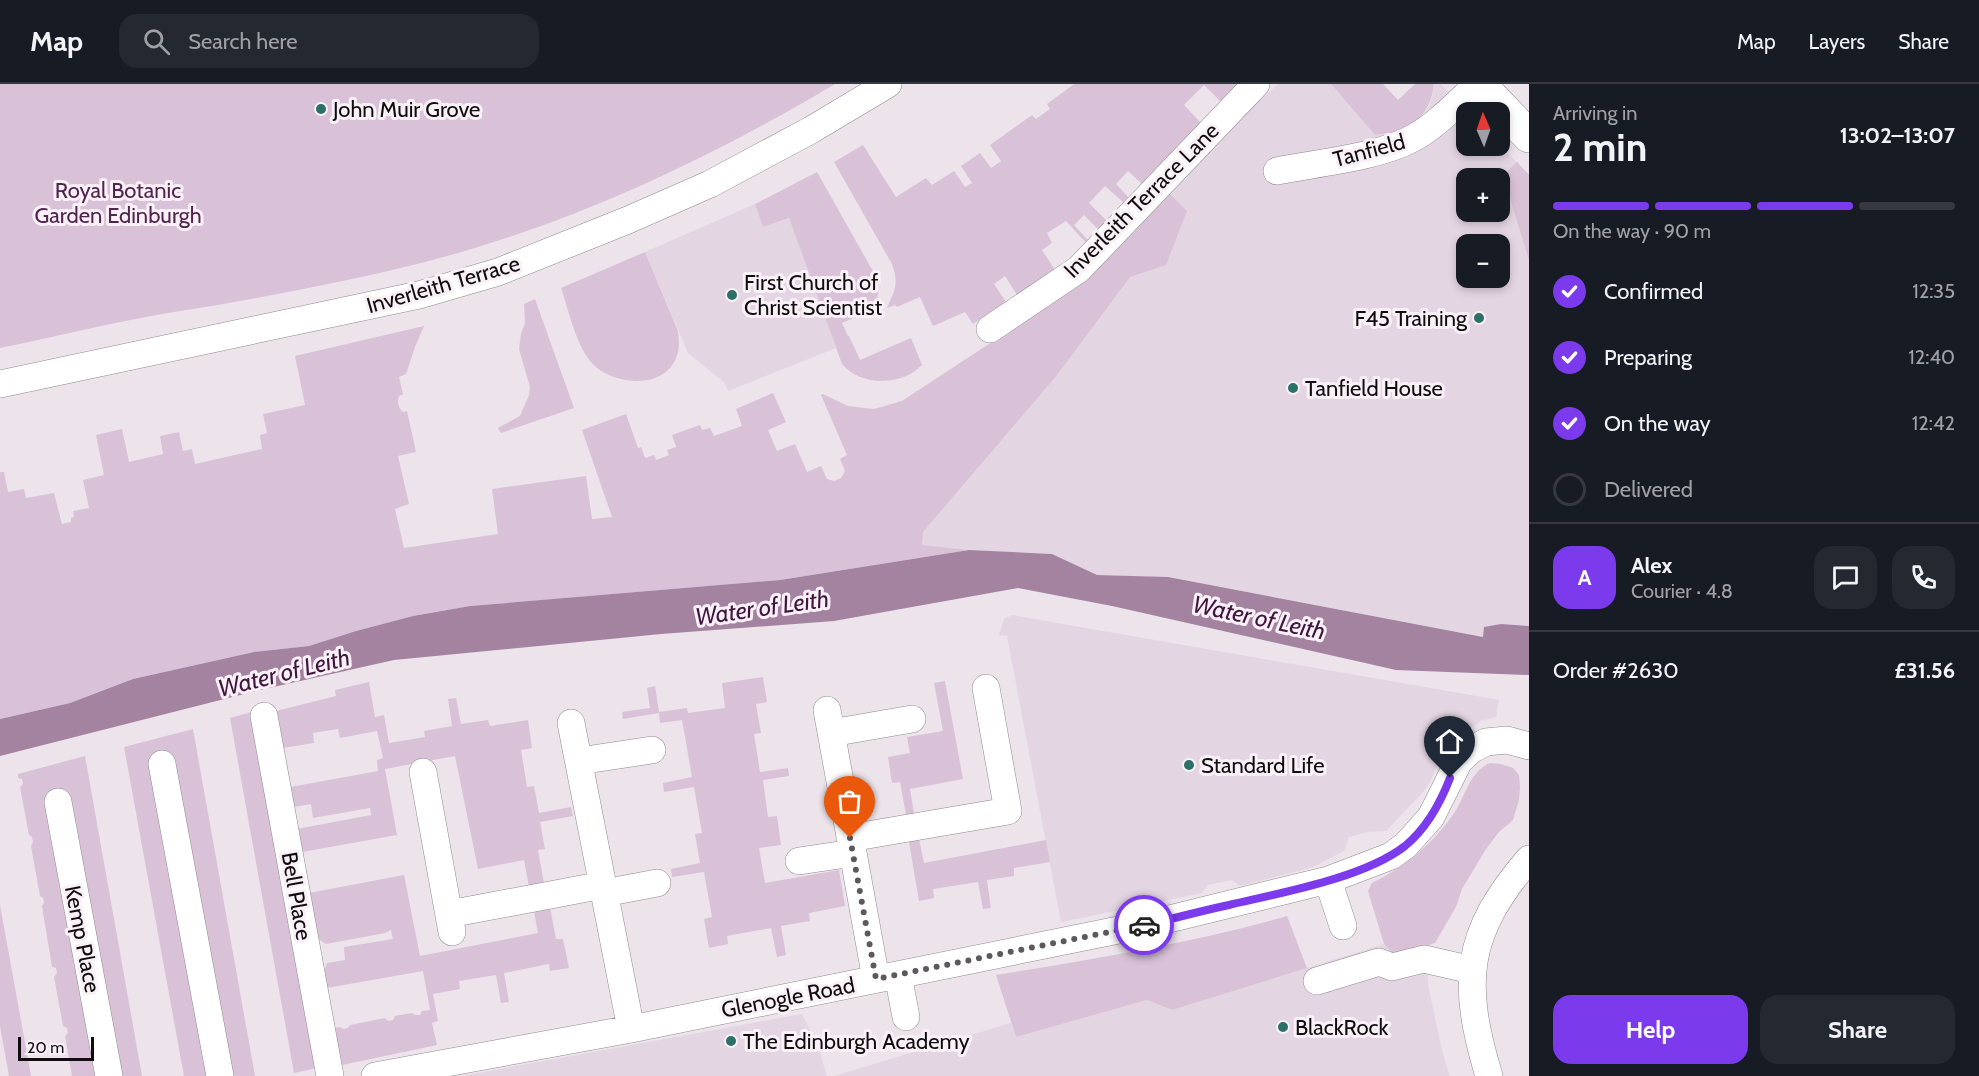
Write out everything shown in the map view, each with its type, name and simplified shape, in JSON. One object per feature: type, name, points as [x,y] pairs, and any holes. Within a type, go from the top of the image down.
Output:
[{"type":"main road","points":[[1479,84],[1529,136]]},
{"type":"street","name":"Inverleith Terrace","points":[[0,384],[418,295],[498,272],[628,220],[710,184],[811,130],[888,84]]},
{"type":"street","name":"Inverleith Terrace Lane","points":[[990,329],[1079,269],[1256,84]]},
{"type":"street","name":"Tanfield","points":[[1277,171],[1401,145],[1428,129],[1479,84]]},
{"type":"street","points":[[799,861],[851,845],[1008,811],[986,688]]},
{"type":"street","name":"Bell Place","points":[[264,716],[330,1076]]},
{"type":"street","points":[[906,1017],[887,977],[826,762],[829,722],[912,719]]},
{"type":"street","points":[[572,723],[631,1029]]},
{"type":"street","name":"Glenogle Road","points":[[375,1076],[631,1029],[1153,923],[1328,880],[1391,856],[1406,845],[1431,817],[1459,761],[1471,750],[1486,742],[1507,740],[1529,746]]},
{"type":"street","points":[[579,761],[652,750]]},
{"type":"street","points":[[162,764],[220,1076]]},
{"type":"street","points":[[423,772],[450,923],[604,889],[657,883]]},
{"type":"street","name":"Kemp Place","points":[[58,802],[109,1076]]},
{"type":"street","points":[[1489,1076],[1477,1034],[1472,970],[1478,944],[1491,913],[1501,895],[1529,859]]},
{"type":"street","points":[[1328,880],[1343,926]]},
{"type":"street","points":[[1317,981],[1379,962],[1392,967],[1424,958],[1472,970]]},
{"type":"shaded area","name":"Tanfield House","points":[[1278,84],[1331,84],[1375,135],[1392,133],[1417,121],[1428,109],[1434,84],[1441,84],[1459,102],[1456,102],[1456,156],[1510,155],[1529,175],[1529,626],[1501,624],[1483,637],[1168,577],[1097,575],[1052,554],[922,545],[922,532],[1007,332]]},
{"type":"shaded area","points":[[755,204],[763,227],[789,218],[836,348],[728,391],[725,383],[688,353],[645,252]]},
{"type":"shaded area","points":[[1012,615],[1499,700],[1496,717],[1481,721],[1449,743],[1423,792],[1386,831],[1368,832],[1349,837],[1344,851],[1313,867],[1240,886],[1231,880],[1208,885],[1202,893],[1061,922],[1007,636],[999,635],[1004,619]]},
{"type":"shaded area","points":[[1384,944],[1396,957],[1427,972],[1443,1055],[1450,1076],[834,1076],[1011,1023],[1016,1037],[1147,1000],[1172,1010]]},
{"type":"shaded area","name":"The Edinburgh Academy","points":[[802,1014],[818,1047],[827,1076],[462,1076]]},
{"type":"green space","name":"Royal Botanic Garden Edinburgh","points":[[0,84],[835,84],[686,165],[582,210],[475,248],[354,279],[128,321],[0,348]]},
{"type":"green space","points":[[1074,84],[1240,84],[1222,103],[1204,85],[1184,105],[1202,124],[1142,184],[1128,171],[1116,184],[1129,198],[1124,203],[1105,186],[1089,203],[1107,221],[1099,230],[1084,215],[1074,225],[1088,240],[1087,244],[1066,221],[1047,233],[1052,243],[1042,250],[1055,270],[1017,295],[1005,276],[994,284],[1006,302],[973,324],[965,312],[933,326],[920,297],[897,307],[895,305],[887,308],[895,287],[892,264],[834,162],[863,145],[896,197],[926,178],[932,185],[954,171],[965,187],[972,183],[961,166],[980,153],[991,168],[1001,161],[990,145],[1032,115],[1036,119],[1050,109],[1047,104]]},
{"type":"green space","points":[[1331,84],[1383,84],[1398,100],[1415,84],[1434,84],[1428,106],[1415,122],[1398,131],[1375,135]]},
{"type":"green space","points":[[1517,162],[1529,175],[1529,260],[1510,198],[1510,168]]},
{"type":"green space","points":[[817,172],[874,273],[878,285],[877,299],[870,315],[865,317],[863,314],[842,323],[860,360],[911,338],[922,365],[908,375],[898,379],[872,380],[855,375],[842,364],[789,218],[763,227],[755,204]]},
{"type":"green space","points":[[1169,193],[1187,211],[1166,265],[1130,277],[1057,375],[923,532],[922,545],[969,550],[780,580],[470,606],[413,616],[309,646],[254,652],[133,679],[70,703],[0,719],[0,472],[4,472],[8,492],[24,489],[26,498],[54,493],[62,524],[71,522],[71,518],[74,517],[73,511],[89,508],[83,480],[104,475],[96,435],[122,429],[129,462],[163,454],[160,436],[179,432],[183,451],[192,449],[195,464],[262,449],[260,435],[267,433],[263,414],[305,405],[295,356],[424,326],[406,374],[399,377],[403,394],[399,396],[398,404],[403,412],[407,411],[416,452],[398,456],[409,504],[395,509],[404,548],[498,534],[492,489],[586,476],[592,519],[612,517],[582,430],[626,414],[638,448],[641,447],[645,458],[654,455],[656,460],[669,455],[667,450],[676,447],[672,435],[700,425],[702,430],[710,428],[714,436],[742,426],[736,409],[773,393],[786,422],[768,430],[777,451],[795,444],[807,472],[821,466],[827,479],[834,481],[841,478],[845,471],[840,459],[847,455],[821,395],[848,406],[874,409],[902,401],[1007,332]]},
{"type":"green space","points":[[645,252],[678,331],[679,348],[670,368],[661,375],[639,381],[616,378],[596,367],[589,360],[574,330],[561,288]]},
{"type":"green space","points":[[535,299],[574,408],[501,433],[498,428],[520,416],[529,395],[530,387],[519,349],[525,323],[524,304]]},
{"type":"green space","points":[[763,677],[767,702],[756,704],[761,733],[754,734],[760,772],[788,768],[789,776],[763,780],[768,817],[777,816],[781,845],[759,848],[765,883],[839,870],[845,906],[809,913],[810,921],[781,926],[786,955],[777,957],[771,928],[727,936],[728,944],[709,948],[704,919],[712,917],[704,872],[672,877],[671,869],[700,863],[695,834],[702,833],[694,787],[664,792],[663,783],[692,777],[682,720],[660,723],[659,713],[623,719],[622,712],[650,708],[647,688],[655,686],[659,712],[687,708],[688,713],[725,708],[722,683]]},
{"type":"green space","points":[[945,681],[963,779],[910,789],[915,819],[907,820],[900,782],[892,783],[888,757],[910,753],[907,737],[943,731],[934,683]]},
{"type":"green space","points":[[369,682],[375,717],[384,715],[389,743],[425,737],[424,731],[452,726],[448,699],[456,698],[461,724],[488,720],[490,726],[528,720],[532,748],[521,750],[527,787],[534,786],[539,813],[571,807],[573,816],[540,822],[545,849],[538,850],[545,889],[530,892],[524,860],[478,869],[455,756],[385,769],[397,835],[302,852],[297,829],[371,815],[370,808],[313,818],[311,804],[294,807],[290,787],[378,771],[377,760],[383,758],[377,731],[340,738],[338,729],[313,733],[314,743],[283,748],[276,711],[336,696],[335,690]]},
{"type":"green space","points":[[252,712],[317,1068],[294,1073],[230,718]]},
{"type":"green space","points":[[193,729],[255,1076],[232,1076],[174,756],[150,761],[207,1076],[184,1076],[124,747]]},
{"type":"green space","points":[[85,756],[142,1076],[72,1076],[65,1036],[68,1033],[67,1028],[63,1026],[54,977],[57,973],[56,968],[52,967],[42,906],[44,903],[40,896],[31,846],[33,842],[29,835],[20,787],[23,784],[22,779],[18,778],[18,774]]},
{"type":"green space","points":[[1490,763],[1513,768],[1519,775],[1519,800],[1513,820],[1499,832],[1486,849],[1462,889],[1456,907],[1435,943],[1396,957],[1384,944],[1368,891],[1372,883],[1405,864],[1433,839],[1455,812],[1476,773]]},
{"type":"green space","points":[[918,834],[924,863],[1046,840],[1050,862],[1014,868],[1014,876],[987,880],[991,908],[983,909],[978,882],[933,889],[934,898],[919,901],[908,836]]},
{"type":"green space","points":[[404,875],[420,956],[538,933],[533,906],[549,902],[556,939],[563,939],[569,968],[550,971],[549,964],[504,973],[509,1002],[501,1003],[496,975],[459,981],[460,989],[433,994],[438,1021],[432,1023],[437,1045],[342,1065],[334,1028],[343,1029],[350,1025],[385,1018],[388,1021],[393,1020],[395,1016],[412,1013],[420,1015],[422,1011],[430,1010],[423,971],[327,988],[324,972],[327,963],[345,960],[344,947],[393,939],[391,930],[326,944],[317,938],[309,893]]},
{"type":"green space","points":[[0,905],[31,1076],[9,1076],[0,1026]]},
{"type":"green space","points":[[1287,916],[1307,968],[1172,1010],[1147,1000],[1016,1037],[996,975],[1179,942]]},
{"type":"water","name":"Water of Leith","points":[[969,550],[1052,554],[1097,575],[1168,577],[1483,637],[1484,627],[1501,624],[1529,626],[1529,675],[1396,670],[1112,606],[1018,588],[834,621],[661,634],[394,660],[260,690],[0,756],[0,719],[70,703],[133,679],[254,652],[309,646],[413,616],[470,606],[780,580]]},
{"type":"way so far","points":[[850,838],[876,979],[1144,925]]},
{"type":"place","name":"John Muir Grove","points":[[321,109]]},
{"type":"place","name":"First Church of Christ Scientist","points":[[732,295]]},
{"type":"place","name":"F45 Training","points":[[1479,318]]},
{"type":"place","name":"Tanfield House","points":[[1293,388]]},
{"type":"place","name":"Standard Life","points":[[1189,765]]},
{"type":"place","name":"BlackRock","points":[[1283,1027]]},
{"type":"place","name":"The Edinburgh Academy","points":[[731,1041]]},
{"type":"route","points":[[1144,925],[1328,880],[1391,856],[1406,845],[1431,817],[1442,799],[1450,778]]}]
